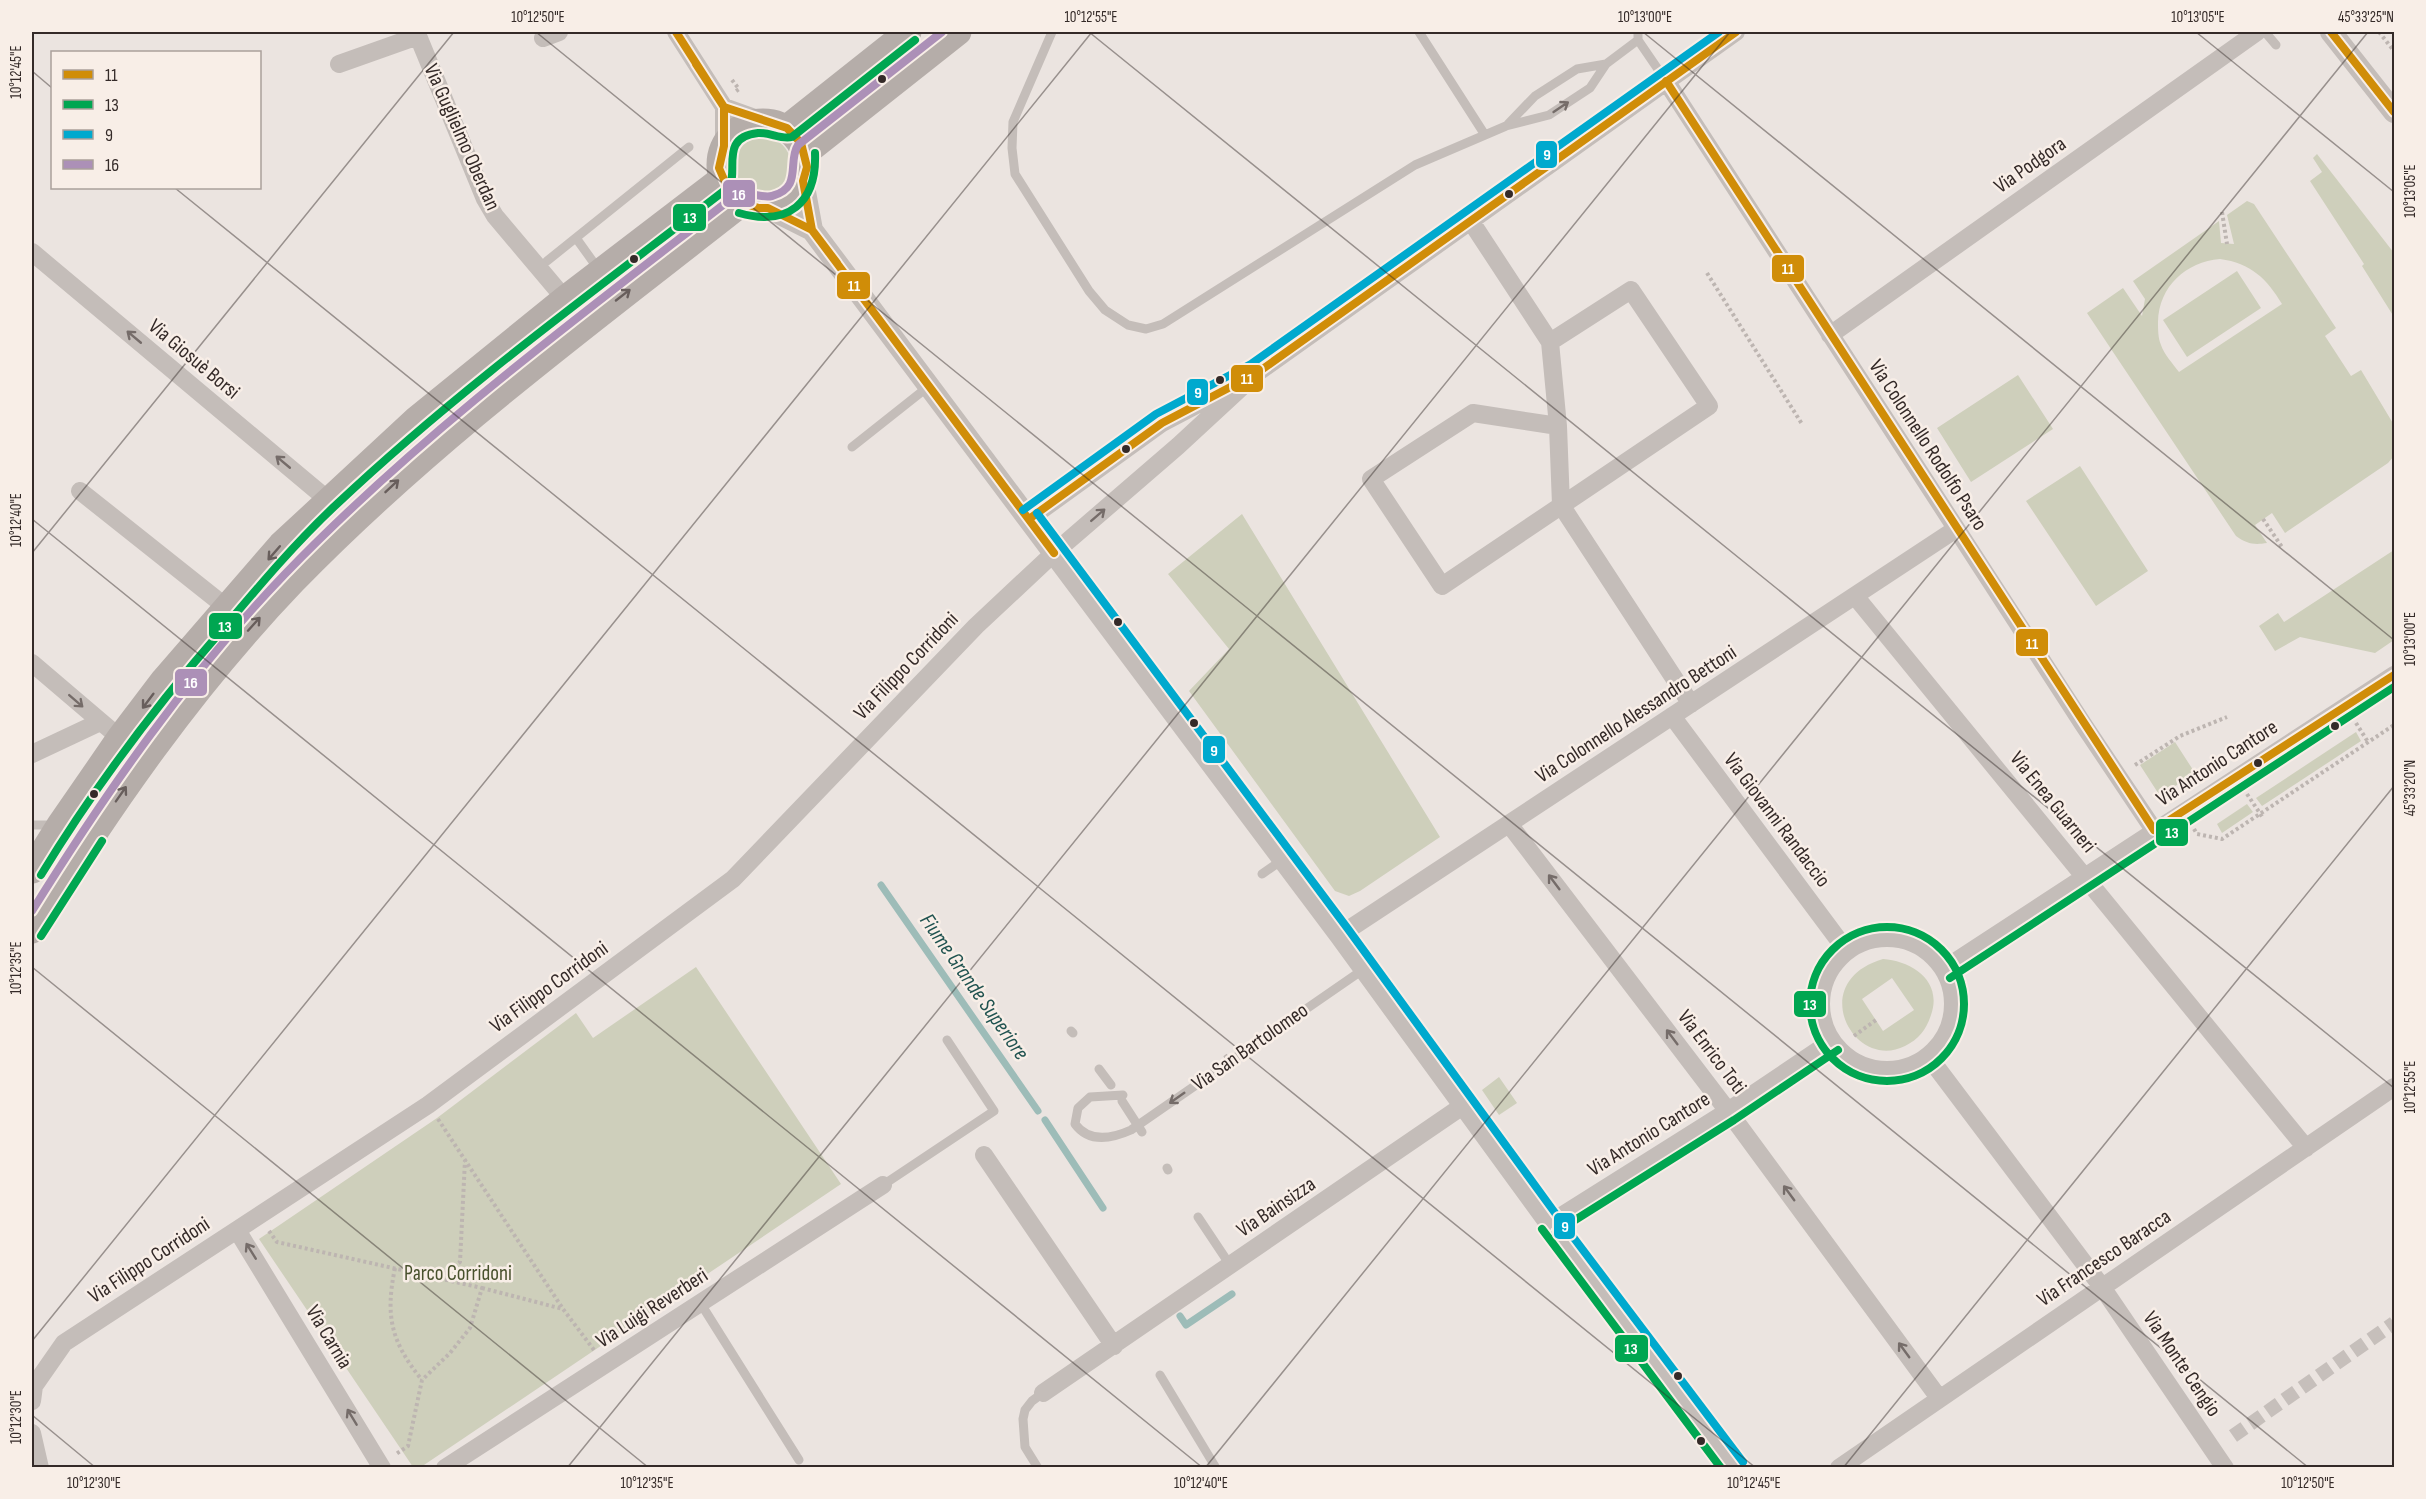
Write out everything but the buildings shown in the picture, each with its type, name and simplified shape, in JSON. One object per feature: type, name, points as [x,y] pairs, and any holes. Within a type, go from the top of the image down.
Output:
[{"type":"main road","points":[[775,125],[908,32]]},
{"type":"main road","points":[[805,153],[958,32]]},
{"type":"main road","points":[[751,123],[775,125],[801,143],[807,167],[804,181],[790,199],[768,208],[742,203],[730,193],[722,179],[719,168],[723,146],[740,128],[751,123]]},
{"type":"main road","points":[[32,870],[111,736],[164,680],[281,545],[417,419],[565,299],[722,179]]},
{"type":"main road","points":[[32,930],[75,861],[143,764],[201,687],[293,581],[441,441],[543,357],[742,203]]},
{"type":"main road","points":[[111,736],[139,746],[173,706],[201,687]]},
{"type":"street","points":[[676,32],[724,107],[723,146]]},
{"type":"street","points":[[1029,519],[1162,423],[1257,373],[1736,32]]},
{"type":"street","name":"Via Podgora","points":[[1830,335],[2257,32]]},
{"type":"street","points":[[2331,32],[2394,112]]},
{"type":"street","name":"Via Guglielmo Oberdan","points":[[339,64],[418,36],[485,199],[495,216],[565,299]]},
{"type":"street","name":"Via Colonnello Rodolfo Psaro","points":[[1666,81],[2154,830]]},
{"type":"street","points":[[724,107],[775,125]]},
{"type":"street","points":[[804,181],[812,230]]},
{"type":"street","points":[[768,208],[812,230],[1340,935],[1550,1223],[1735,1467]]},
{"type":"street","points":[[1470,220],[1550,342],[1558,426],[1561,505],[1691,704]]},
{"type":"street","name":"Via Giosuè Borsi","points":[[32,252],[328,500]]},
{"type":"street","points":[[1550,342],[1631,290],[1709,406],[1442,586],[1371,479],[1473,413],[1558,426]]},
{"type":"street","name":"Via Filippo Corridoni","points":[[32,1401],[34,1386],[64,1343],[428,1105],[733,879],[976,626],[1054,553],[1178,446],[1257,373]]},
{"type":"street","points":[[80,491],[226,607]]},
{"type":"street","name":"Via Colonnello Alessandro Bettoni","points":[[1340,935],[1956,529]]},
{"type":"street","name":"Via Enea Guarneri","points":[[1855,596],[2306,1148]]},
{"type":"street","points":[[32,663],[111,736]]},
{"type":"street","name":"Via Antonio Cantore","points":[[1944,969],[2394,675]]},
{"type":"street","name":"Via Giovanni Randaccio","points":[[1672,716],[1846,950]]},
{"type":"street","points":[[32,754],[111,736]]},
{"type":"street","name":"Via Enrico Toti","points":[[1509,824],[1728,1111],[1939,1398]]},
{"type":"street","points":[[1888,936],[1910,940],[1929,952],[1944,969],[1952,985],[1954,1003],[1952,1021],[1944,1038],[1928,1056],[1909,1067],[1874,1070],[1858,1064],[1843,1054],[1832,1041],[1823,1023],[1820,1003],[1823,983],[1832,965],[1846,950],[1866,940],[1888,936]]},
{"type":"street","name":"Via Antonio Cantore","points":[[1550,1223],[1728,1111],[1832,1041]]},
{"type":"street","points":[[1928,1056],[2102,1287]]},
{"type":"street","name":"Via Francesco Baracca","points":[[1839,1467],[2394,1087]]},
{"type":"street","name":"Via Bainsizza","points":[[1043,1393],[1464,1105]]},
{"type":"street","points":[[984,1155],[1114,1346]]},
{"type":"street","name":"Via Luigi Reverberi","points":[[445,1467],[883,1185]]},
{"type":"street","name":"Via Carnia","points":[[237,1230],[381,1466]]},
{"type":"street","name":"Via Monte Cengio","points":[[2102,1287],[2225,1467]]},
{"type":"street","points":[[32,1433],[40,1467]]},
{"type":"lane","points":[[1052,32],[1013,123],[1012,148],[1015,174],[1089,291],[1105,310],[1128,325],[1146,329],[1163,324],[1415,165],[1506,126],[1549,115],[1590,87],[1606,63],[1638,36],[1666,81]]},
{"type":"lane","points":[[1419,32],[1485,135]]},
{"type":"lane","points":[[2265,32],[2276,45]]},
{"type":"lane","points":[[1506,126],[1535,96],[1577,69],[1606,63]]},
{"type":"lane","points":[[547,261],[689,147]]},
{"type":"lane","points":[[576,238],[601,272]]},
{"type":"lane","points":[[852,447],[929,386]]},
{"type":"lane","points":[[32,825],[60,825]]},
{"type":"lane","points":[[1262,874],[1283,859]]},
{"type":"lane","name":"Via San Bartolomeo","points":[[1140,1129],[1122,1098],[1090,1097],[1078,1108],[1075,1124],[1081,1132],[1090,1137],[1112,1137],[1140,1129],[1364,969]]},
{"type":"lane","points":[[883,1185],[994,1111],[947,1040]]},
{"type":"lane","points":[[1099,1069],[1111,1085]]},
{"type":"lane","points":[[1198,1216],[1230,1265]]},
{"type":"lane","points":[[701,1304],[799,1460]]},
{"type":"lane","points":[[1160,1375],[1216,1467]]},
{"type":"lane","name":"Via Bainsizza","points":[[1038,1467],[1025,1447],[1023,1419],[1025,1410],[1043,1393]]},
{"type":"path","points":[[2379,32],[2394,51]]},
{"type":"path","points":[[2222,212],[2227,244]]},
{"type":"path","points":[[1707,273],[1802,424]]},
{"type":"path","points":[[2264,519],[2283,547]]},
{"type":"path","points":[[2135,765],[2180,736],[2227,717]]},
{"type":"path","points":[[2356,723],[2368,742]]},
{"type":"path","points":[[2194,829],[2197,834],[2222,839],[2262,816],[2394,725]]},
{"type":"path","points":[[2247,794],[2262,816]]},
{"type":"path","points":[[1854,1035],[1876,1020]]},
{"type":"path","points":[[1225,1055],[1234,1068]]},
{"type":"path","points":[[428,1105],[563,1309],[606,1365]]},
{"type":"path","points":[[439,1278],[460,1262],[465,1160]]},
{"type":"path","points":[[268,1210],[269,1231],[277,1242],[482,1288],[563,1309]]},
{"type":"path","points":[[395,1268],[391,1313],[395,1338],[401,1353],[422,1380]]},
{"type":"path","points":[[381,1466],[408,1446],[422,1380],[450,1353],[470,1328],[482,1288]]},
{"type":"green space","points":[[757,137],[769,137],[779,141],[787,149],[791,165],[787,181],[779,189],[769,193],[757,193],[747,189],[739,181],[735,171],[735,159],[739,149],[747,141]]},
{"type":"green space","points":[[2317,154],[2394,253],[2394,317],[2362,266],[2364,264],[2310,181],[2322,172],[2313,158]]},
{"type":"green space","points":[[2247,201],[2254,204],[2336,328],[2325,336],[2351,376],[2361,370],[2394,425],[2394,456],[2388,463],[2285,533],[2272,513],[2255,525],[2267,543],[2262,544],[2247,542],[2236,536],[2087,313],[2123,288],[2142,316],[2145,299],[2133,281],[2219,221],[2221,243],[2234,244],[2227,215]],"holes":[[[2220,259],[2231,261],[2257,274],[2282,304],[2179,372],[2164,352],[2159,339],[2158,322],[2163,297],[2177,278],[2196,265]]]},
{"type":"green space","points":[[2237,271],[2261,308],[2187,357],[2163,320]]},
{"type":"green space","points":[[2018,375],[2053,429],[1971,482],[1937,428]]},
{"type":"green space","points":[[2080,466],[2148,571],[2096,606],[2026,501]]},
{"type":"green space","points":[[1242,514],[1440,837],[1349,896],[1335,891],[1189,691],[1229,649],[1168,574]]},
{"type":"green space","points":[[2394,550],[2394,640],[2375,653],[2300,637],[2275,651],[2259,626],[2278,613],[2284,622]]},
{"type":"green space","points":[[2356,732],[2361,741],[2262,806],[2256,798]]},
{"type":"green space","points":[[2175,742],[2195,773],[2160,796],[2140,765]]},
{"type":"green space","points":[[2247,804],[2253,812],[2222,833],[2217,824]]},
{"type":"green space","points":[[1883,959],[1904,964],[1922,975],[1933,992],[1934,1003],[1927,1025],[1918,1037],[1905,1046],[1886,1051],[1869,1047],[1855,1036],[1846,1021],[1842,1003],[1846,986],[1859,970]],"holes":[[[1892,978],[1914,1010],[1883,1031],[1862,999]]]},
{"type":"green space","name":"Parco Corridoni","points":[[696,967],[841,1184],[421,1467],[413,1467],[259,1239],[437,1118],[576,1013],[593,1038]]},
{"type":"green space","points":[[1499,1077],[1517,1103],[1499,1115],[1482,1090]]},
{"type":"waterway","name":"Fiume Grande Superiore","points":[[881,885],[1038,1111]]},
{"type":"waterway","name":"Fiume Grande Superiore","points":[[1045,1120],[1103,1208]]},
{"type":"waterway","name":"Fiume Grande Superiore","points":[[1180,1316],[1186,1325],[1232,1294]]},
{"type":"tunnel","points":[[2233,1436],[2394,1323]]},
{"type":"transit line","name":"11","points":[[676,32],[724,107],[787,128],[801,143],[807,167],[803,181],[812,230],[1054,553]]},
{"type":"transit line","name":"16","points":[[32,911],[89,822],[181,694],[249,613],[337,522],[391,472],[503,377],[736,195],[745,193],[767,197],[782,192],[791,181],[798,145],[942,32]]},
{"type":"transit line","name":"9","points":[[1023,510],[1156,414],[1251,364],[1719,32]]},
{"type":"transit line","name":"11","points":[[1029,519],[1162,423],[1257,373],[1736,32]]},
{"type":"transit line","name":"11","points":[[2331,32],[2394,112]]},
{"type":"transit line","name":"13","points":[[41,875],[104,780],[173,689],[278,565],[338,503],[432,419],[481,379],[729,187],[732,180],[734,148],[738,141],[758,133],[784,138],[792,137],[915,40]]},
{"type":"transit line","name":"11","points":[[696,64],[724,107],[724,146],[719,168],[730,193],[742,203],[768,208],[812,230],[837,263]]},
{"type":"transit line","name":"11","points":[[1666,81],[2154,830]]},
{"type":"transit line","name":"13","points":[[739,213],[772,217],[796,207],[805,198],[811,185],[815,153]]},
{"type":"transit line","name":"9","points":[[1037,513],[1348,929],[1558,1217],[1743,1462]]},
{"type":"transit line","name":"11","points":[[2154,830],[2394,675]]},
{"type":"transit line","name":"13","points":[[1950,978],[2394,687]]},
{"type":"transit line","name":"13","points":[[41,936],[102,841]]},
{"type":"transit line","name":"13","points":[[1887,927],[1916,933],[1930,940],[1941,950],[1951,961],[1958,975],[1964,1004],[1958,1033],[1951,1047],[1941,1058],[1930,1068],[1916,1075],[1887,1081],[1858,1075],[1844,1068],[1833,1058],[1823,1047],[1816,1033],[1810,1004],[1816,975],[1823,961],[1833,950],[1844,940],[1858,933],[1887,927]]},
{"type":"transit line","name":"13","points":[[1556,1232],[1734,1120],[1838,1050]]},
{"type":"transit line","name":"13","points":[[1542,1229],[1721,1468]]}]
